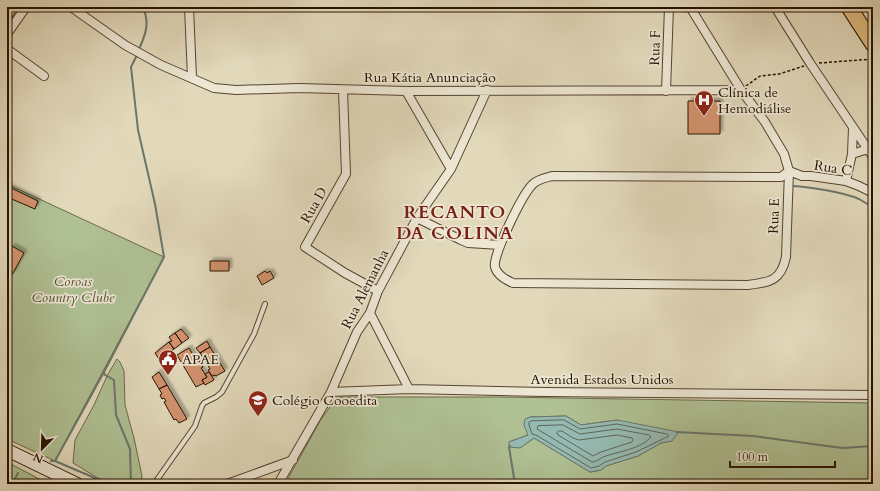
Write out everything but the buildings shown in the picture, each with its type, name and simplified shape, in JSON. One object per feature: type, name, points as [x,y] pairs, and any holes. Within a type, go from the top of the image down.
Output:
[{"type":"highway","points":[[849,7],[873,44]]},
{"type":"main road","points":[[7,450],[77,484]]},
{"type":"street","points":[[7,17],[13,7]]},
{"type":"street","points":[[7,34],[26,7]]},
{"type":"street","name":"Rua Kátia Anunciação","points":[[71,7],[125,44],[162,65],[206,86],[214,88],[236,90],[299,88],[406,92],[488,90],[741,90]]},
{"type":"street","points":[[189,7],[192,78]]},
{"type":"street","name":"Rua F","points":[[666,91],[669,7]]},
{"type":"street","points":[[690,7],[741,90],[765,122],[779,144],[784,154],[789,171]]},
{"type":"street","points":[[775,7],[810,63],[873,157]]},
{"type":"street","points":[[7,49],[44,76]]},
{"type":"street","name":"Rua D","points":[[343,90],[346,174],[305,247],[345,273],[378,291]]},
{"type":"street","name":"Rua Alemanha","points":[[278,484],[332,392],[357,332],[370,313],[378,291],[417,218],[451,169],[488,90]]},
{"type":"street","points":[[406,92],[451,169]]},
{"type":"street","points":[[846,181],[852,154],[853,128]]},
{"type":"street","points":[[852,154],[868,149]]},
{"type":"street","name":"Rua C","points":[[789,171],[802,176],[846,181],[873,193]]},
{"type":"street","name":"Rua E","points":[[789,171],[786,257],[780,274],[770,281],[748,285],[513,283],[501,276],[495,267],[494,261],[500,245],[523,198],[531,185],[543,178],[552,176],[781,176],[789,171]]},
{"type":"street","points":[[417,218],[460,240],[500,245]]},
{"type":"street","points":[[370,313],[409,389]]},
{"type":"street","name":"Avenida Estados Unidos","points":[[332,392],[409,389],[545,392],[873,395]]},
{"type":"street","points":[[227,484],[293,460]]},
{"type":"lane","points":[[154,484],[195,426],[204,403],[222,392],[254,334],[265,304]]},
{"type":"green space","name":"Coroas Country Clube","points":[[7,184],[164,257],[55,461],[7,439]]},
{"type":"green space","points":[[117,359],[124,371],[125,405],[142,476],[140,484],[112,484],[96,477],[73,463],[75,440]]},
{"type":"green space","points":[[337,397],[500,397],[873,403],[873,484],[285,484],[320,421]],"holes":[[[566,416],[581,425],[617,420],[672,441],[661,443],[638,456],[606,466],[601,470],[590,472],[534,438],[520,448],[509,442],[528,435],[530,417]]]},
{"type":"green space","points":[[7,462],[49,484],[7,484]]},
{"type":"water","points":[[566,416],[581,425],[617,420],[679,432],[672,441],[661,443],[638,456],[606,466],[601,470],[590,472],[534,438],[520,448],[509,447],[509,442],[528,435],[524,425],[525,419],[530,417]]},
{"type":"waterway","points":[[138,51],[145,35],[147,23],[145,12],[142,7]]},
{"type":"waterway","points":[[131,484],[130,449],[116,415],[114,380],[105,375],[104,372],[164,257],[155,204],[138,130],[131,67],[137,55]]},
{"type":"waterway","points":[[792,186],[844,194],[859,199],[873,207]]},
{"type":"waterway","points":[[51,461],[55,461],[104,372]]},
{"type":"waterway","points":[[676,432],[753,436],[842,448],[873,446]]},
{"type":"waterway","points":[[510,446],[515,484]]},
{"type":"waterway","points":[[55,461],[109,484]]},
{"type":"waterway","points":[[12,484],[18,473]]},
{"type":"place","name":"Clínica de Hemodiálise","points":[[704,117]]},
{"type":"place","name":"APAE","points":[[168,376]]},
{"type":"place","name":"Colégio Cooedita","points":[[258,417]]},
{"type":"district","name":"RECANTO DA COLINA","points":[[455,222]]}]
